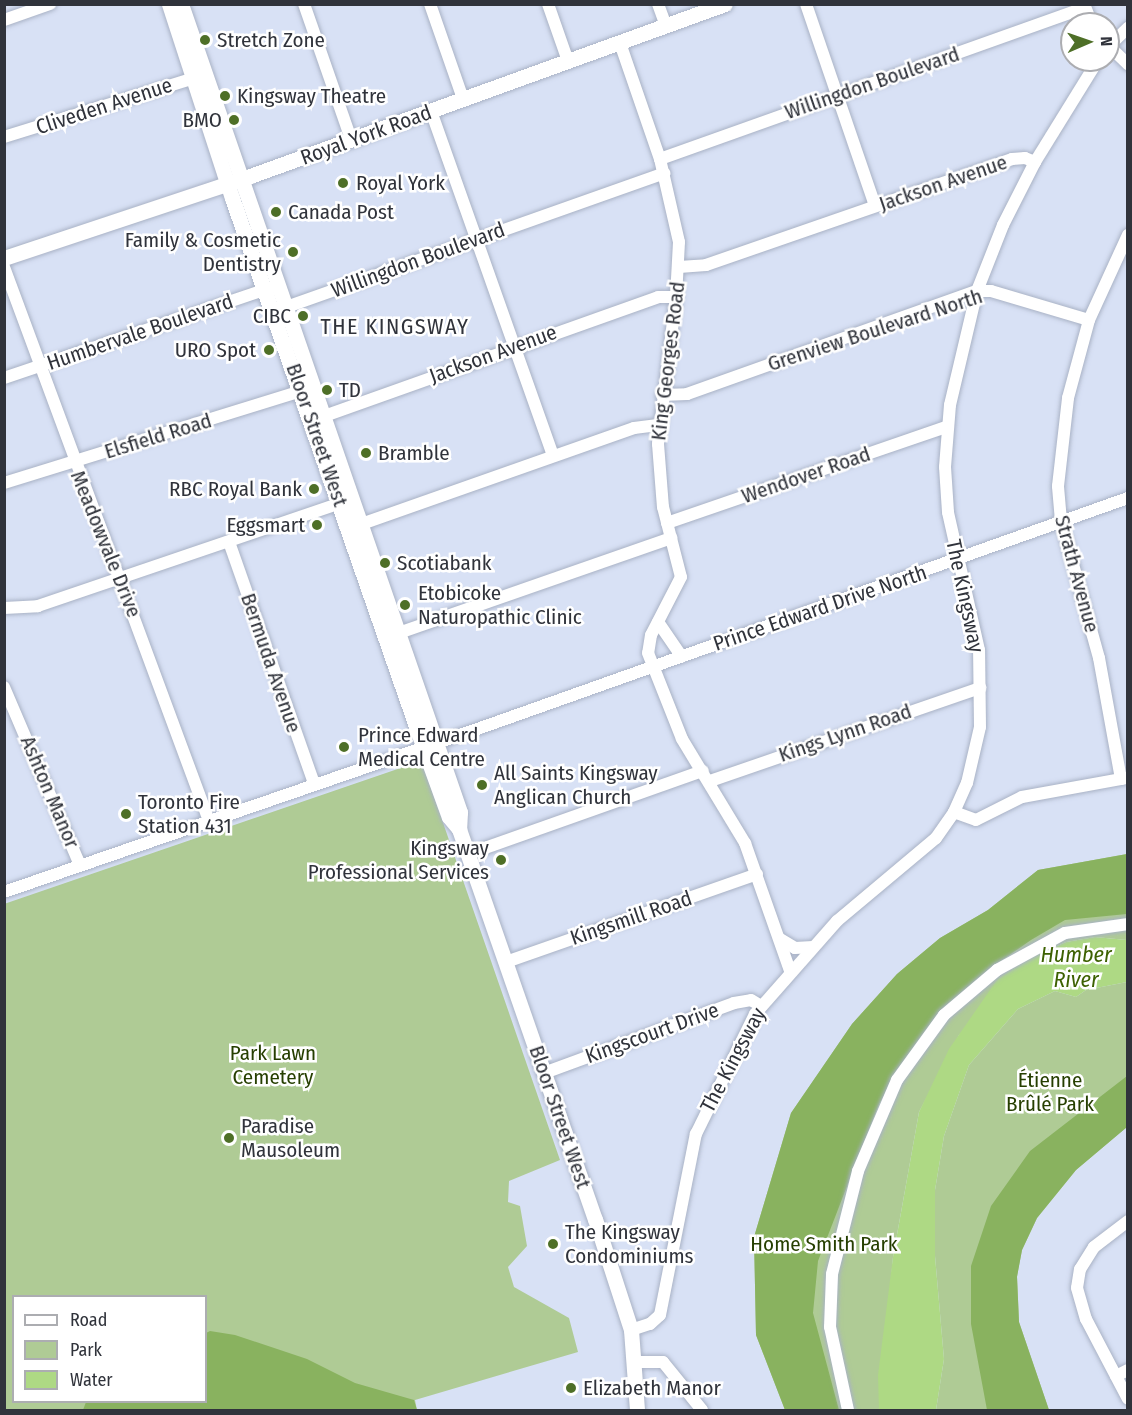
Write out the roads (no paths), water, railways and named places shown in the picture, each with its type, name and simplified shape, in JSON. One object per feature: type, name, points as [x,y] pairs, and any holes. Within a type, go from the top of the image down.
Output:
[{"type":"main road","name":"Bloor Street West","points":[[169,4],[199,76]]},
{"type":"main road","name":"Bloor Street West","points":[[181,4],[199,76],[234,182],[430,746],[460,812],[459,829],[631,1330],[636,1362],[637,1410]]},
{"type":"main road","name":"Royal York Road","points":[[4,258],[234,182],[725,4]]},
{"type":"street","points":[[4,20],[51,4]]},
{"type":"street","points":[[304,4],[351,140]]},
{"type":"street","points":[[430,4],[463,99]]},
{"type":"street","points":[[548,4],[568,61]]},
{"type":"street","points":[[658,4],[666,26]]},
{"type":"street","points":[[806,4],[875,206]]},
{"type":"street","name":"Willingdon Boulevard","points":[[660,159],[1084,6]]},
{"type":"street","name":"King Georges Road","points":[[620,43],[664,173],[677,231],[679,267],[658,424],[658,472],[667,523],[681,578],[649,642],[652,667],[682,739],[745,843],[790,971]]},
{"type":"street","name":"The Kingsway","points":[[631,1330],[650,1324],[660,1315],[696,1134],[711,1097],[760,1006],[790,971],[854,906],[936,838],[954,812],[978,744],[980,688],[978,640],[957,559],[946,499],[946,427],[977,291],[1003,225],[1035,162],[1091,72]]},
{"type":"street","name":"Cliveden Avenue","points":[[4,137],[199,76]]},
{"type":"street","points":[[431,111],[553,456]]},
{"type":"street","name":"Jackson Avenue","points":[[679,267],[706,265],[1012,159],[1025,158],[1035,162]]},
{"type":"street","name":"Willingdon Boulevard","points":[[279,310],[664,173]]},
{"type":"street","name":"Strath Avenue","points":[[1124,779],[1100,658],[1061,521],[1060,448],[1089,320],[1128,235]]},
{"type":"street","name":"Meadowvale Drive","points":[[4,267],[74,461],[122,579],[209,821]]},
{"type":"street","name":"Humbervale Boulevard","points":[[4,378],[270,288]]},
{"type":"street","name":"Grenview Boulevard North","points":[[662,395],[687,394],[977,291],[992,291],[1089,320]]},
{"type":"street","name":"Jackson Avenue","points":[[317,418],[514,346],[658,297],[676,297]]},
{"type":"street","name":"Elsfield Road","points":[[4,483],[307,389]]},
{"type":"street","points":[[355,527],[634,428],[658,424]]},
{"type":"street","name":"Wendover Road","points":[[667,523],[946,427]]},
{"type":"street","name":"Prince Edward Drive North","points":[[4,891],[430,746],[1128,498]]},
{"type":"street","points":[[4,608],[38,606],[345,501]]},
{"type":"street","points":[[392,635],[671,538]]},
{"type":"street","name":"Bermuda Avenue","points":[[229,542],[314,784]]},
{"type":"street","points":[[658,622],[682,657]]},
{"type":"street","name":"Ashton Manor","points":[[4,687],[80,865]]},
{"type":"street","name":"Kings Lynn Road","points":[[468,854],[980,688]]},
{"type":"street","points":[[954,812],[976,820],[1022,797],[1124,779]]},
{"type":"street","name":"Kingsmill Road","points":[[506,962],[757,874]]},
{"type":"street","points":[[848,1410],[830,1327],[832,1274],[858,1171],[897,1080],[944,1015],[997,970],[1065,933],[1094,926],[1128,924]]},
{"type":"street","points":[[780,939],[795,948],[813,947]]},
{"type":"street","name":"Kingscourt Drive","points":[[544,1073],[734,1003],[751,1000],[760,1006]]},
{"type":"street","points":[[1128,1221],[1101,1239],[1077,1278],[1086,1319],[1128,1400]]},
{"type":"street","points":[[636,1362],[663,1362],[702,1410]]},
{"type":"street","points":[[1116,1376],[1128,1370]]},
{"type":"water","name":"Humber River","points":[[1095,937],[1127,940],[1127,982],[1086,990],[1076,997],[1055,991],[1018,1009],[969,1065],[944,1136],[935,1190],[935,1256],[944,1359],[936,1410],[879,1410],[878,1375],[893,1257],[919,1112],[949,1049],[997,980],[1028,959],[1066,942]]},
{"type":"place","name":"Stretch Zone","points":[[205,40]]},
{"type":"place","name":"Kingsway Theatre","points":[[225,96]]},
{"type":"place","name":"BMO","points":[[234,120]]},
{"type":"place","name":"Royal York","points":[[343,183]]},
{"type":"place","name":"Canada Post","points":[[276,212]]},
{"type":"place","name":"Family & Cosmetic Dentistry","points":[[293,252]]},
{"type":"place","name":"CIBC","points":[[303,316]]},
{"type":"place","name":"URO Spot","points":[[269,350]]},
{"type":"place","name":"TD","points":[[327,390]]},
{"type":"place","name":"Bramble","points":[[366,453]]},
{"type":"place","name":"RBC Royal Bank","points":[[314,489]]},
{"type":"place","name":"Eggsmart","points":[[317,525]]},
{"type":"place","name":"Scotiabank","points":[[385,563]]},
{"type":"place","name":"Etobicoke Naturopathic Clinic","points":[[405,605]]},
{"type":"place","name":"Prince Edward Medical Centre","points":[[344,747]]},
{"type":"place","name":"All Saints Kingsway Anglican Church","points":[[482,785]]},
{"type":"place","name":"Toronto Fire Station 431","points":[[126,814]]},
{"type":"place","name":"Kingsway Professional Services","points":[[501,860]]},
{"type":"place","name":"Paradise Mausoleum","points":[[229,1138]]},
{"type":"place","name":"The Kingsway Condominiums","points":[[553,1244]]},
{"type":"place","name":"Elizabeth Manor","points":[[571,1388]]},
{"type":"district","name":"THE KINGSWAY","points":[[395,327]]},
{"type":"park label","name":"Park Lawn Cemetery","points":[[273,1065]]},
{"type":"park label","name":"Étienne Brûlé Park","points":[[1050,1092]]},
{"type":"park label","name":"Home Smith Park","points":[[824,1244]]}]
